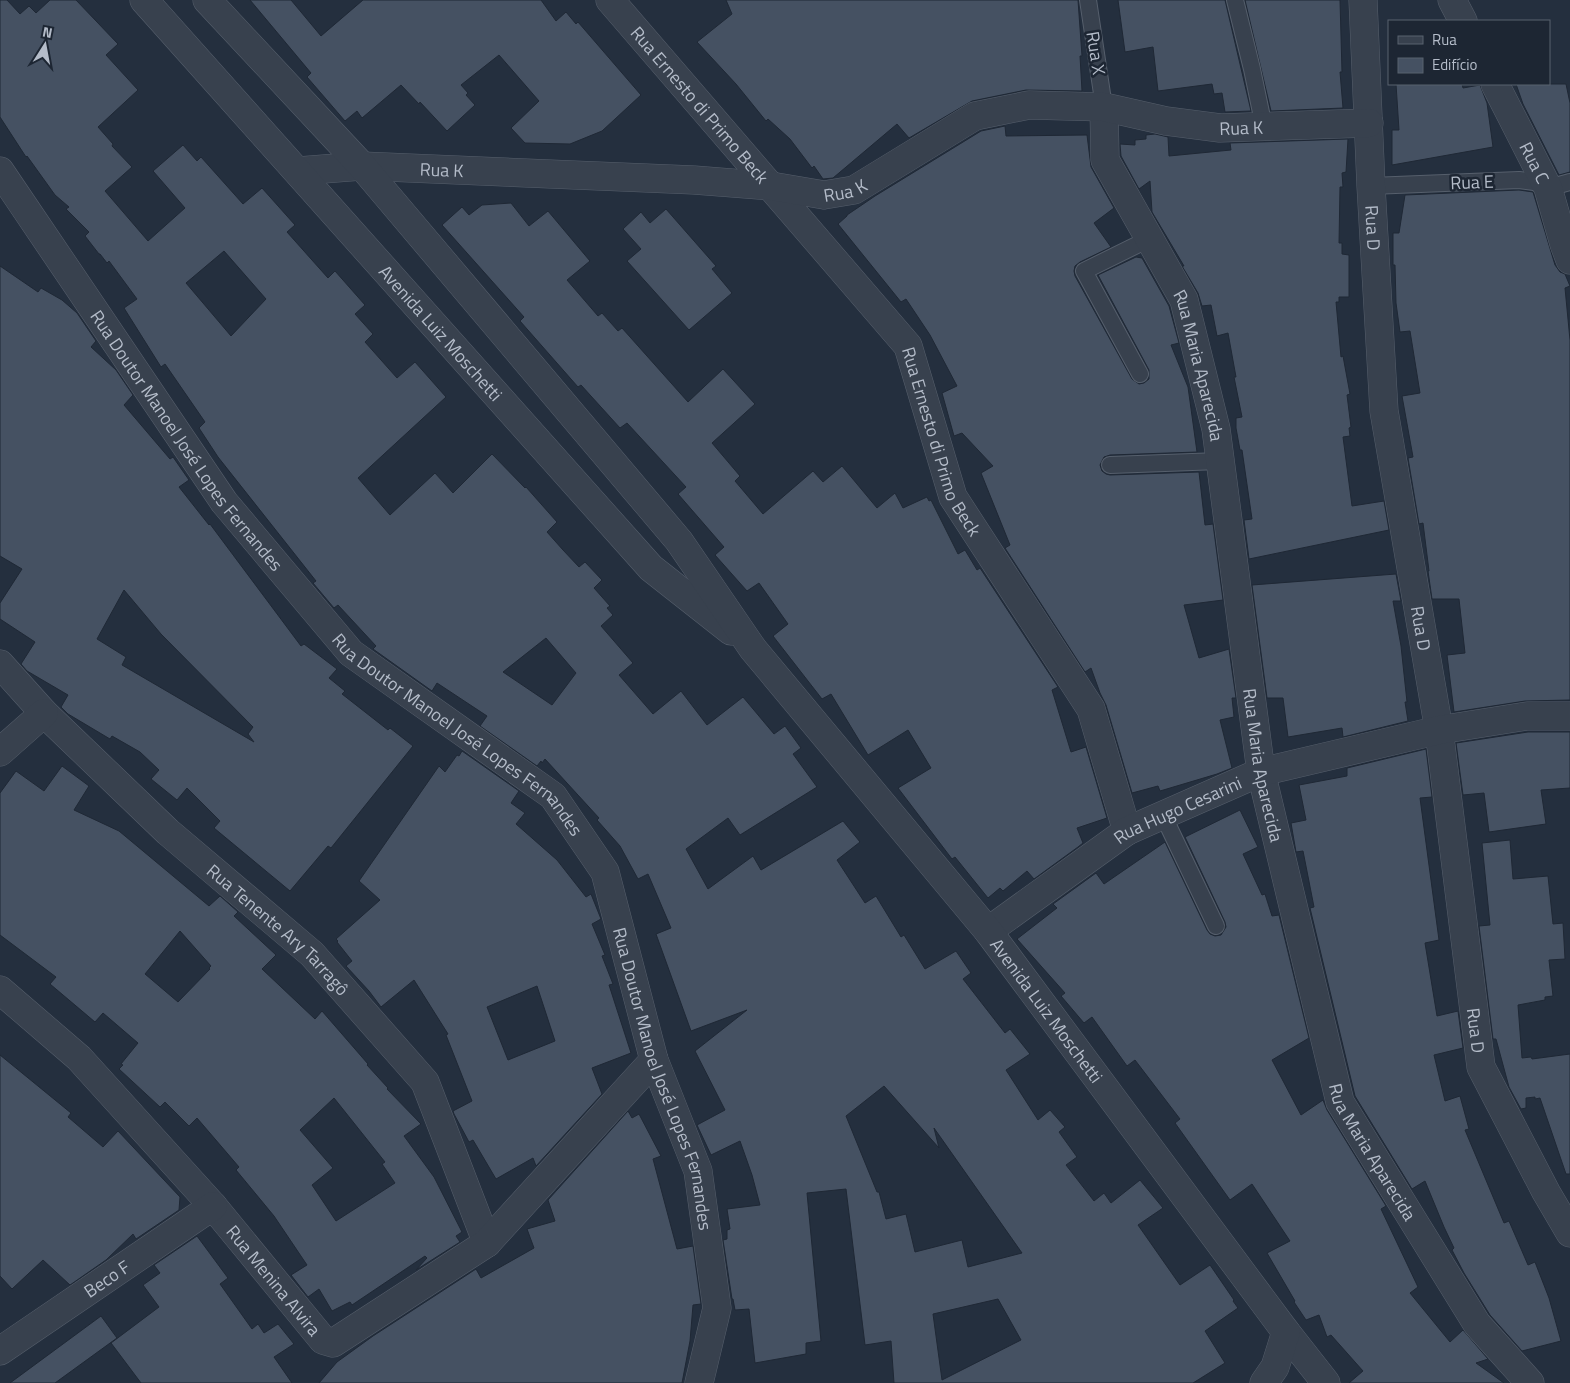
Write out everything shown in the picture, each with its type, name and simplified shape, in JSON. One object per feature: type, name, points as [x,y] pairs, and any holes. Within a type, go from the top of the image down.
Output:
[{"type":"street","name":"Avenida Luiz Moschetti","points":[[144,0],[650,568],[753,649]]},
{"type":"street","name":"Avenida Luiz Moschetti","points":[[206,0],[362,166],[679,541],[753,649],[988,931],[1326,1383]]},
{"type":"street","name":"Rua Ernesto di Primo Beck","points":[[610,0],[908,346],[953,497],[1091,709],[1127,831]]},
{"type":"street","name":"Rua D","points":[[1363,0],[1370,123],[1371,186],[1384,411],[1439,730],[1481,1068],[1546,1192],[1570,1233]]},
{"type":"street","points":[[1452,0],[1462,20]]},
{"type":"street","name":"Rua C","points":[[1496,85],[1559,185],[1568,249]]},
{"type":"street","name":"Rua K","points":[[298,171],[362,166],[684,180],[770,186],[824,195],[854,190],[975,116],[1029,105],[1104,107],[1166,121],[1211,127],[1264,128],[1370,123]]},
{"type":"street","name":"Rua Maria Aparecida","points":[[1104,107],[1105,160],[1184,300],[1216,429],[1261,772],[1340,1102],[1477,1324],[1530,1383]]},
{"type":"street","name":"Rua Doutor Manoel José Lopes Fernandes","points":[[0,171],[224,502],[351,653],[553,796],[605,872],[654,1060],[698,1171],[717,1308],[699,1383]]},
{"type":"street","name":"Rua Tenente Ary Tarragô","points":[[0,664],[44,713],[168,832],[312,954],[425,1082],[487,1243]]},
{"type":"street","points":[[0,752],[44,713]]},
{"type":"street","name":"Rua Hugo Cesarini","points":[[988,931],[1127,831],[1261,772],[1439,730],[1527,716],[1570,716]]},
{"type":"street","name":"Rua Menina Alvira","points":[[0,990],[79,1058],[213,1206],[324,1340],[334,1343],[487,1243],[654,1060]]},
{"type":"street","name":"Beco F","points":[[0,1350],[213,1206]]},
{"type":"street","points":[[1264,1383],[1275,1367],[1286,1332]]},
{"type":"lane","name":"Rua X","points":[[1088,0],[1104,107]]},
{"type":"lane","points":[[1235,0],[1264,128]]},
{"type":"lane","name":"Rua E","points":[[1371,186],[1519,180],[1559,185]]},
{"type":"lane","points":[[1140,374],[1084,271],[1149,239]]},
{"type":"lane","points":[[1110,465],[1220,461]]},
{"type":"lane","points":[[1163,815],[1216,926]]},
{"type":"building","points":[[0,0],[7,0],[20,14],[29,6],[36,13],[50,0],[76,0],[118,44],[106,55],[138,90],[98,127],[113,144],[112,146],[132,167],[105,191],[148,241],[185,208],[153,171],[183,145],[197,161],[201,157],[243,204],[262,188],[295,225],[287,232],[328,278],[335,271],[365,305],[355,314],[373,334],[365,342],[397,378],[415,362],[446,397],[358,478],[390,515],[435,473],[453,493],[492,454],[526,487],[557,522],[547,532],[579,567],[585,562],[602,580],[594,588],[610,606],[607,608],[613,615],[601,626],[633,663],[619,675],[653,714],[681,691],[707,725],[743,697],[774,734],[785,726],[801,748],[793,754],[817,787],[740,835],[728,818],[686,849],[708,889],[753,856],[761,870],[843,821],[860,842],[837,860],[865,903],[876,896],[901,937],[904,935],[925,969],[956,951],[971,973],[963,979],[1005,1033],[1010,1029],[1030,1054],[1006,1070],[1038,1120],[1050,1110],[1065,1127],[1059,1132],[1077,1157],[1066,1165],[1094,1201],[1104,1193],[1111,1203],[1140,1180],[1163,1208],[1138,1225],[1180,1285],[1210,1265],[1238,1308],[1205,1331],[1225,1363],[1193,1383],[894,1383],[891,1341],[865,1345],[846,1189],[807,1193],[821,1341],[806,1343],[806,1354],[755,1363],[749,1309],[735,1310],[723,1240],[727,1239],[727,1230],[730,1229],[727,1209],[760,1205],[740,1141],[711,1155],[697,1125],[725,1110],[695,1051],[747,1010],[691,1031],[656,934],[671,928],[648,874],[638,879],[620,846],[597,820],[599,818],[545,759],[537,766],[480,726],[487,716],[437,683],[432,691],[373,649],[376,646],[338,605],[334,608],[313,583],[316,581],[218,457],[199,428],[205,422],[165,364],[161,367],[124,308],[137,299],[109,261],[107,263],[85,236],[89,232],[66,209],[69,207],[55,195],[26,157],[0,117]],"holes":[[[224,251],[266,299],[231,336],[186,283]],[[546,638],[576,673],[552,705],[503,672]],[[884,1086],[939,1148],[934,1128],[1022,1253],[968,1267],[962,1240],[915,1252],[906,1214],[886,1219],[879,1192],[877,1192],[846,1116]],[[998,1299],[1021,1340],[942,1380],[933,1314]]]},
{"type":"building","points":[[250,0],[291,0],[321,36],[363,0],[541,0],[556,21],[566,12],[576,24],[578,22],[641,95],[602,131],[570,144],[525,143],[511,128],[539,101],[499,55],[461,85],[468,93],[466,95],[475,105],[447,131],[401,85],[362,118],[357,111],[345,121],[307,77],[311,73]]},
{"type":"building","points":[[726,0],[1078,0],[1082,56],[1080,56],[1082,91],[1026,90],[972,101],[909,138],[897,124],[833,178],[823,179],[790,139],[768,119],[766,121],[736,84],[697,42],[732,14]]},
{"type":"building","points":[[1118,0],[1225,0],[1251,111],[1225,112],[1222,93],[1214,94],[1212,84],[1158,91],[1153,47],[1125,52]]},
{"type":"building","points":[[1245,0],[1340,0],[1342,72],[1340,72],[1343,108],[1271,111]]},
{"type":"building","points":[[1566,84],[1570,103],[1570,172],[1559,175],[1523,104],[1516,85]]},
{"type":"building","points":[[1396,85],[1462,85],[1463,88],[1480,85],[1487,103],[1493,147],[1392,165],[1392,130],[1399,130]]},
{"type":"building","points":[[1005,126],[1006,136],[1087,135],[1091,167],[1114,208],[1094,223],[1111,247],[1080,262],[1075,266],[1074,271],[1132,379],[1139,384],[1144,383],[1149,379],[1149,370],[1098,275],[1136,257],[1142,258],[1169,306],[1179,343],[1171,345],[1188,387],[1197,452],[1110,455],[1104,457],[1100,465],[1102,471],[1110,475],[1199,472],[1205,525],[1213,524],[1223,600],[1184,605],[1199,658],[1229,649],[1236,698],[1232,698],[1234,717],[1220,720],[1232,768],[1160,791],[1158,786],[1132,793],[1106,705],[1091,668],[1085,672],[1005,548],[1010,545],[981,473],[993,466],[962,433],[954,436],[942,393],[957,386],[930,335],[906,299],[901,302],[838,224],[847,215],[875,196],[981,131]]},
{"type":"building","points":[[1155,134],[1168,137],[1169,156],[1231,150],[1230,143],[1348,139],[1346,172],[1342,173],[1343,187],[1340,187],[1339,243],[1342,243],[1342,254],[1349,255],[1349,297],[1339,297],[1339,302],[1336,302],[1341,357],[1343,356],[1350,394],[1347,395],[1351,427],[1349,428],[1350,436],[1343,437],[1352,506],[1384,501],[1389,530],[1249,559],[1244,520],[1252,519],[1242,450],[1240,450],[1236,428],[1236,418],[1242,417],[1228,333],[1217,336],[1211,305],[1202,306],[1198,293],[1182,266],[1184,266],[1152,212],[1150,181],[1139,189],[1121,156],[1120,144],[1135,145],[1135,140],[1146,139],[1146,135]]},
{"type":"building","points":[[1519,190],[1533,192],[1555,265],[1560,272],[1565,274],[1570,286],[1565,288],[1570,340],[1570,700],[1525,701],[1454,712],[1447,655],[1465,653],[1459,599],[1432,599],[1423,523],[1419,524],[1408,458],[1413,457],[1402,396],[1420,393],[1410,331],[1400,332],[1396,303],[1395,265],[1393,265],[1393,233],[1399,233],[1405,195]]},
{"type":"building","points":[[511,203],[529,226],[548,211],[590,261],[567,280],[598,316],[602,313],[618,331],[622,328],[688,402],[723,369],[755,404],[712,443],[740,476],[735,481],[763,514],[813,471],[823,482],[842,466],[877,508],[895,493],[903,508],[927,497],[929,501],[931,500],[958,554],[965,550],[977,570],[980,568],[1058,687],[1052,690],[1071,752],[1086,747],[1107,818],[1077,828],[1083,843],[1034,879],[1027,871],[1003,891],[1000,888],[988,898],[955,857],[952,859],[898,788],[931,768],[908,730],[868,755],[831,694],[822,699],[773,636],[788,624],[759,583],[747,591],[715,555],[724,547],[678,494],[686,487],[627,423],[620,428],[581,385],[578,387],[520,321],[524,317],[442,225],[462,207],[469,215],[482,205]]},
{"type":"building","points":[[666,209],[716,266],[712,269],[732,293],[689,330],[627,261],[641,249],[623,229],[641,212],[650,223]]},
{"type":"building","points":[[0,266],[38,292],[41,288],[62,300],[77,313],[96,341],[91,347],[116,370],[133,395],[124,405],[170,459],[173,457],[189,480],[179,487],[210,524],[301,646],[304,644],[337,669],[329,678],[345,691],[342,694],[388,730],[390,728],[413,746],[331,848],[328,846],[290,891],[214,828],[220,821],[187,788],[177,800],[151,779],[159,770],[140,752],[112,736],[110,739],[68,714],[61,707],[68,695],[27,671],[21,664],[35,642],[0,619],[0,603],[22,569],[0,556]],"holes":[[[124,590],[161,634],[253,727],[248,734],[254,742],[122,665],[126,657],[97,639]]]},
{"type":"building","points":[[1396,574],[1401,601],[1393,601],[1401,646],[1408,721],[1343,737],[1342,728],[1288,737],[1283,698],[1267,698],[1252,585]]},
{"type":"building","points":[[1528,732],[1570,732],[1570,788],[1541,790],[1546,824],[1489,832],[1484,793],[1463,795],[1456,743]]},
{"type":"building","points":[[1426,749],[1432,797],[1420,798],[1439,940],[1425,943],[1437,1016],[1458,1011],[1463,1048],[1434,1055],[1445,1101],[1460,1096],[1469,1129],[1465,1130],[1504,1223],[1509,1221],[1528,1265],[1535,1262],[1549,1298],[1561,1341],[1522,1351],[1490,1315],[1464,1273],[1452,1250],[1454,1248],[1425,1181],[1412,1189],[1355,1096],[1310,908],[1314,907],[1303,851],[1296,852],[1291,823],[1306,820],[1299,785],[1347,776],[1347,768]]},
{"type":"building","points":[[462,751],[519,791],[511,803],[525,813],[516,824],[557,860],[586,897],[591,894],[601,919],[592,924],[605,955],[602,956],[613,984],[609,985],[631,1053],[592,1068],[602,1094],[536,1166],[533,1158],[496,1179],[473,1140],[469,1142],[454,1114],[453,1111],[472,1101],[446,1035],[448,1034],[414,980],[381,1007],[346,966],[352,961],[336,939],[380,900],[359,881],[439,766],[445,772],[457,755],[459,756]],"holes":[[[537,986],[555,1041],[508,1060],[487,1007]]]},
{"type":"building","points":[[62,766],[89,786],[74,810],[119,831],[209,906],[220,896],[238,912],[234,916],[276,955],[262,969],[315,1019],[322,1011],[387,1089],[421,1124],[404,1136],[434,1177],[462,1232],[456,1236],[460,1242],[416,1270],[427,1258],[425,1256],[352,1305],[350,1302],[332,1311],[319,1289],[308,1297],[291,1275],[307,1265],[274,1216],[236,1170],[239,1167],[197,1118],[189,1126],[165,1102],[160,1107],[119,1069],[138,1043],[103,1013],[95,1022],[50,984],[56,977],[0,935],[0,793],[16,771],[44,791]],"holes":[[[180,931],[211,966],[178,1002],[145,974]],[[334,1098],[385,1162],[382,1164],[395,1183],[336,1221],[312,1185],[333,1168],[300,1130]]]},
{"type":"building","points":[[1240,810],[1258,847],[1243,854],[1262,895],[1265,894],[1272,916],[1279,915],[1309,1038],[1272,1060],[1301,1115],[1323,1100],[1327,1110],[1386,1206],[1381,1209],[1418,1287],[1410,1293],[1450,1342],[1463,1330],[1488,1359],[1476,1363],[1504,1383],[1349,1383],[1363,1371],[1331,1335],[1327,1337],[1319,1315],[1306,1320],[1294,1302],[1267,1253],[1290,1241],[1252,1184],[1230,1200],[1175,1123],[1180,1119],[1135,1060],[1127,1066],[1092,1017],[1084,1023],[1061,996],[1065,993],[1017,939],[1057,908],[1053,904],[1096,873],[1104,884],[1165,842],[1207,930],[1215,936],[1221,935],[1226,927],[1225,922],[1185,837]]},
{"type":"building","points":[[1510,840],[1513,879],[1548,876],[1553,924],[1563,923],[1565,959],[1549,960],[1553,996],[1545,997],[1545,1000],[1518,1005],[1522,1058],[1531,1057],[1532,1059],[1570,1054],[1570,1174],[1566,1174],[1540,1098],[1526,1098],[1526,1108],[1521,1109],[1509,1087],[1496,1039],[1493,1039],[1479,926],[1490,925],[1482,843]]},
{"type":"building","points":[[0,1055],[71,1113],[68,1117],[103,1147],[118,1131],[180,1197],[179,1210],[136,1239],[133,1234],[106,1260],[70,1285],[43,1260],[12,1289],[0,1276]]},
{"type":"building","points":[[628,1111],[632,1118],[639,1114],[661,1156],[653,1159],[677,1249],[693,1246],[701,1304],[693,1305],[690,1341],[682,1383],[319,1383],[337,1362],[373,1336],[476,1269],[481,1278],[534,1248],[527,1229],[555,1221],[548,1200]]},
{"type":"building","points":[[197,1236],[228,1278],[220,1284],[252,1329],[258,1324],[264,1333],[278,1324],[294,1344],[274,1357],[292,1383],[141,1383],[111,1343],[159,1307],[143,1285],[160,1273],[154,1265]]},
{"type":"building","points":[[101,1316],[117,1338],[55,1383],[10,1383]]}]
